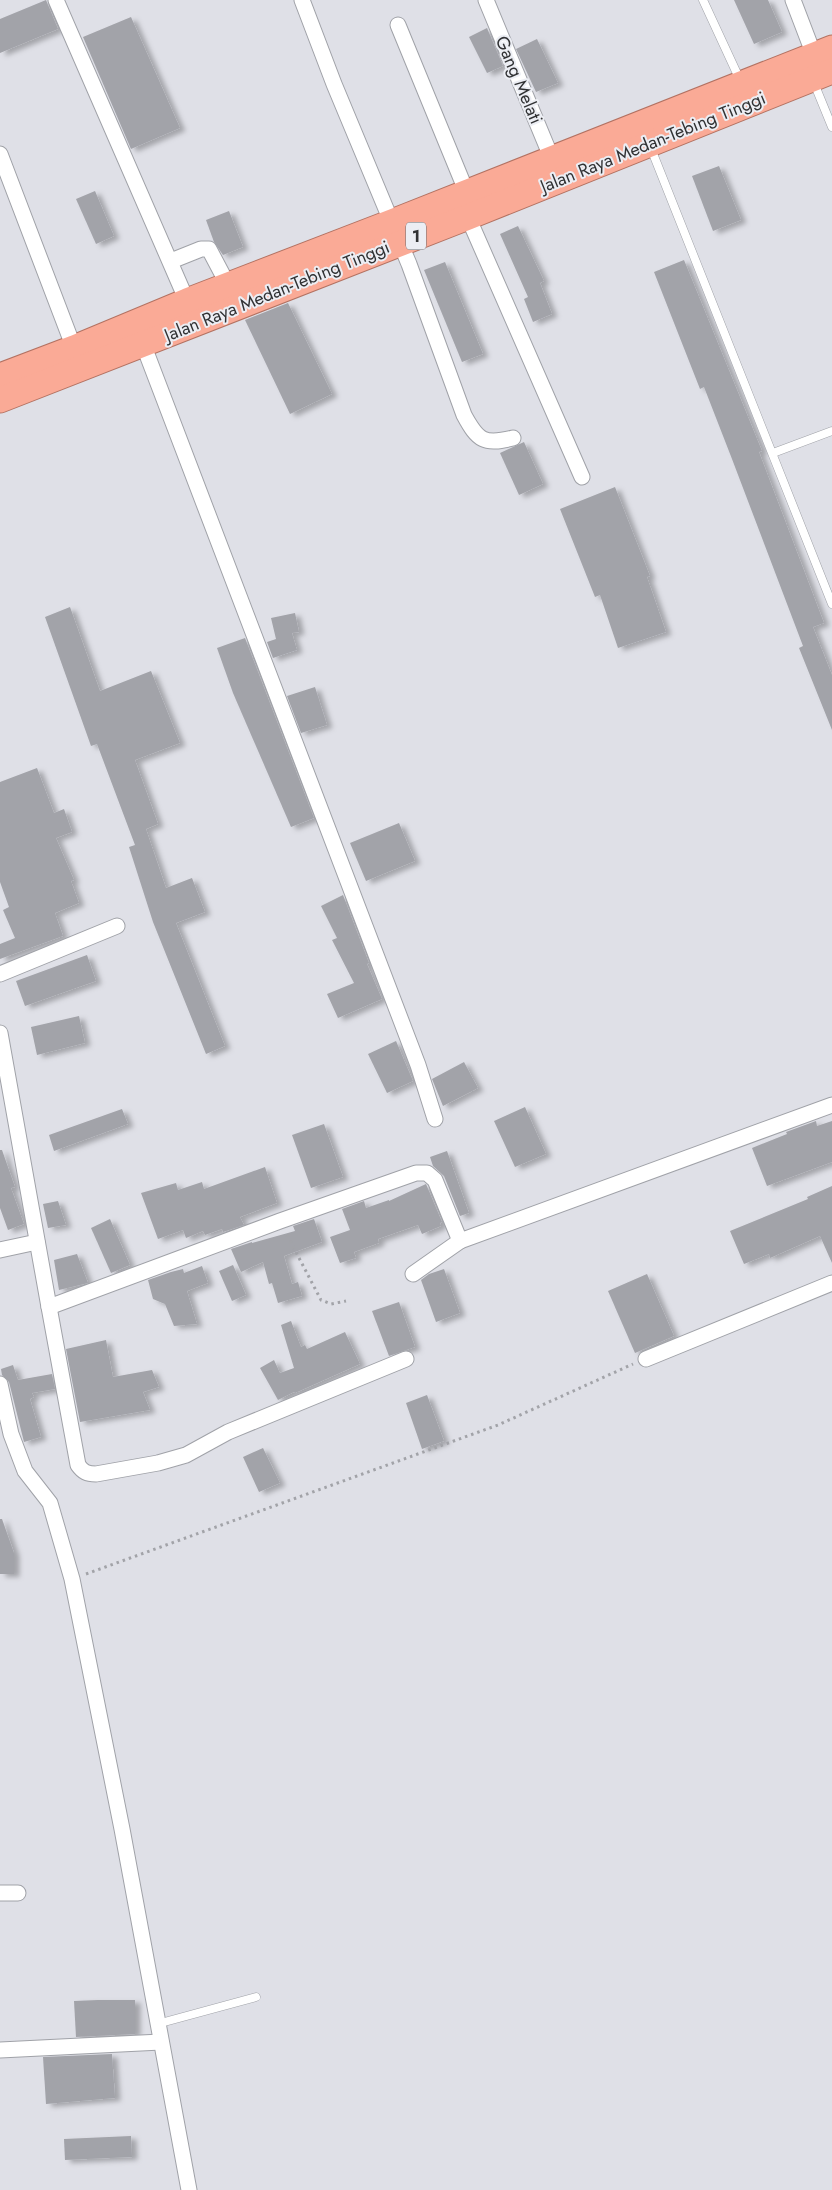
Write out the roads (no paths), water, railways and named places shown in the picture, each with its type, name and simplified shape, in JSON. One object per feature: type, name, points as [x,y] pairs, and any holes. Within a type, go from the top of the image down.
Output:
[{"type":"highway","name":"Jalan Raya Medan-Tebing Tinggi","points":[[0,376],[91,349],[143,344],[396,232],[467,193],[552,159],[632,143],[742,84],[823,63]]},
{"type":"highway","name":"Jalan Raya Medan-Tebing Tinggi","points":[[0,400],[91,349],[187,301],[228,285],[396,232],[468,217],[632,143],[823,63]]},
{"type":"street","points":[[56,0],[187,301]]},
{"type":"street","points":[[302,0],[334,84],[396,232],[464,415],[473,432],[483,441],[493,443],[513,438]]},
{"type":"street","name":"Gang Melati","points":[[486,0],[552,159]]},
{"type":"street","points":[[793,0],[823,63]]},
{"type":"street","points":[[398,25],[467,193]]},
{"type":"street","points":[[0,154],[91,349]]},
{"type":"street","points":[[468,217],[582,477]]},
{"type":"street","points":[[171,261],[201,249],[209,249],[228,285]]},
{"type":"street","points":[[143,344],[418,1064],[435,1119]]},
{"type":"street","points":[[0,974],[117,926]]},
{"type":"street","points":[[0,1033],[78,1465],[82,1470],[88,1474],[96,1474],[158,1463],[186,1455],[228,1432],[406,1359]]},
{"type":"street","points":[[413,1274],[460,1241],[832,1105]]},
{"type":"street","points":[[49,1308],[280,1221],[421,1172],[432,1175],[436,1180],[460,1241]]},
{"type":"street","points":[[0,1250],[38,1242]]},
{"type":"street","points":[[646,1359],[832,1284]]},
{"type":"street","points":[[0,1384],[12,1434],[25,1471],[50,1503],[72,1579],[189,2190]]},
{"type":"street","points":[[0,1893],[18,1893]]},
{"type":"street","points":[[0,2050],[161,2042]]},
{"type":"lane","points":[[703,0],[742,84]]},
{"type":"lane","points":[[823,63],[832,127]]},
{"type":"lane","points":[[632,143],[772,453],[832,604]]},
{"type":"lane","points":[[772,453],[832,431]]},
{"type":"lane","points":[[157,2024],[256,1996]]}]
